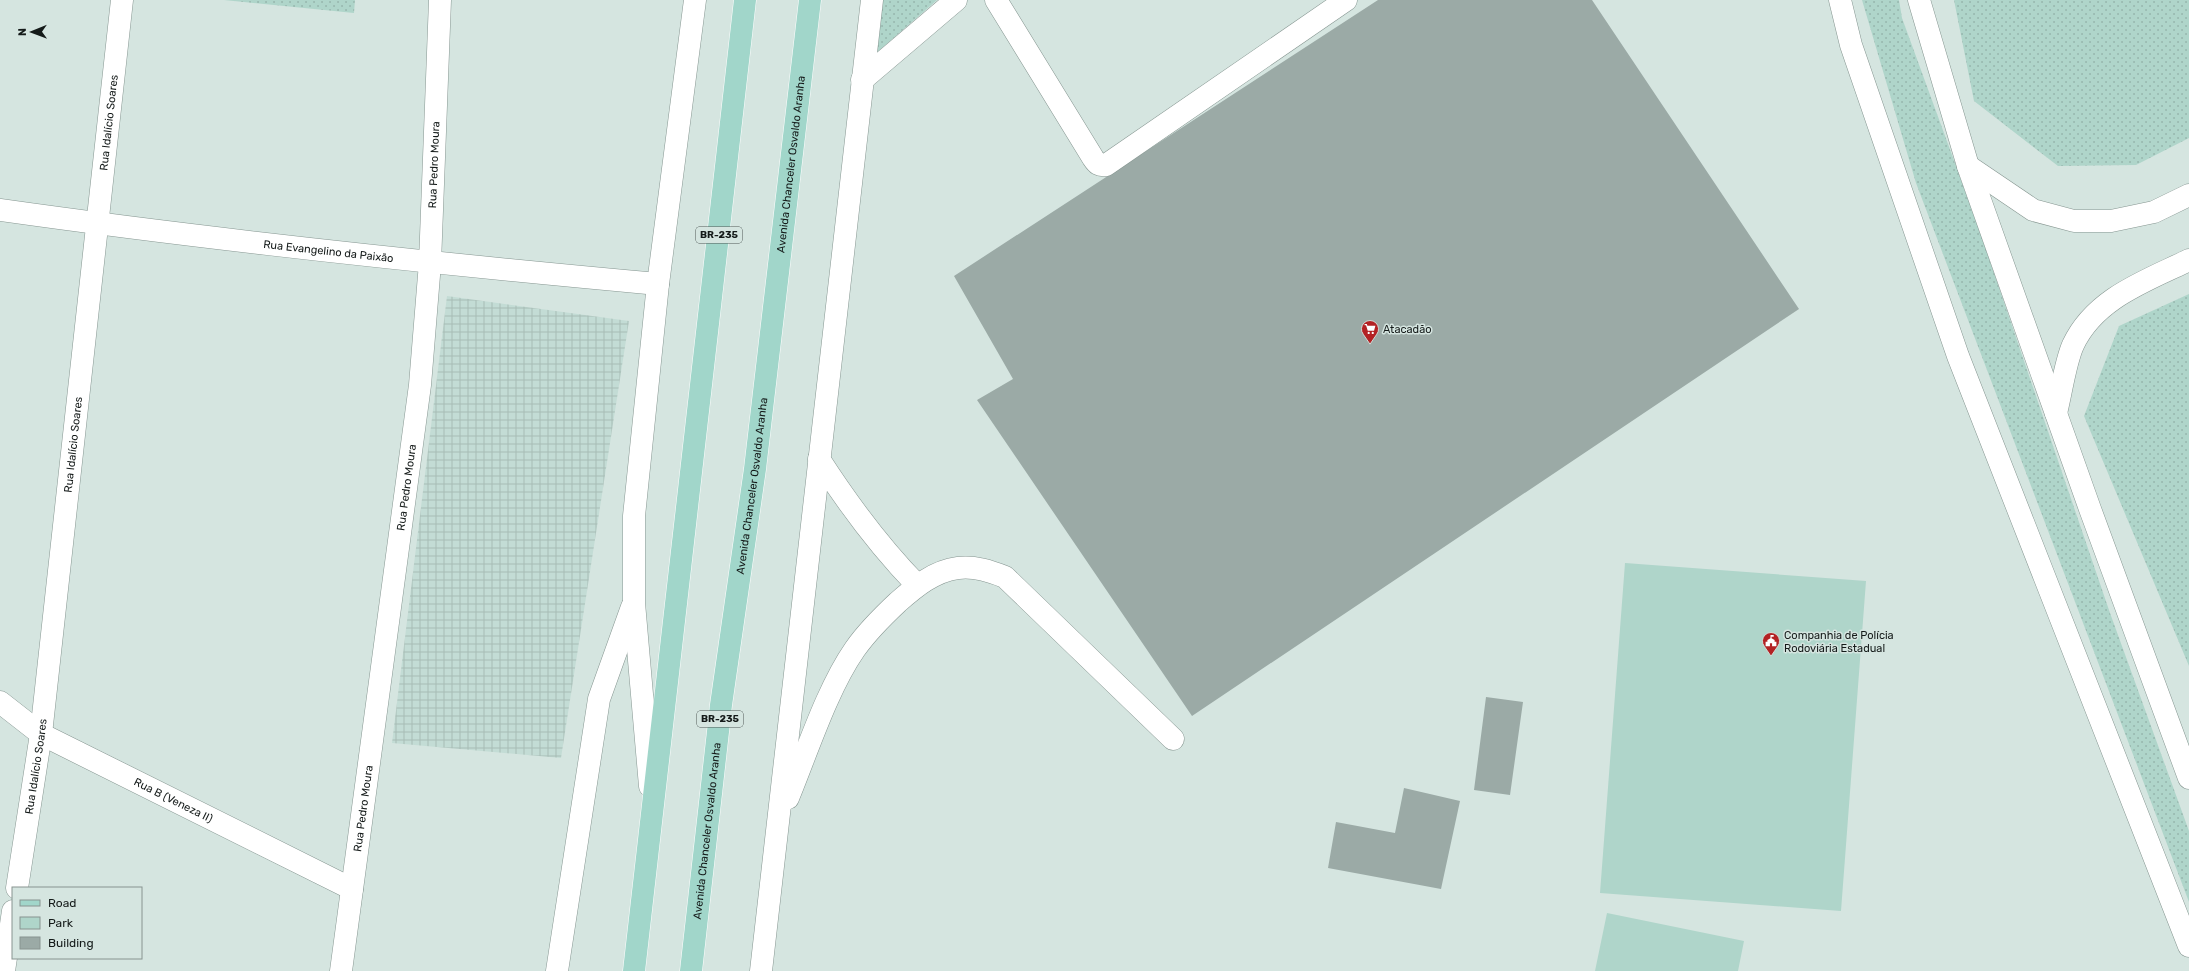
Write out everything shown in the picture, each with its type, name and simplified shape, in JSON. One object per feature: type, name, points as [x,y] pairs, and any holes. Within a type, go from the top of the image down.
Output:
[{"type":"main road","name":"BR-235","points":[[634,971],[653,816],[745,0]]},
{"type":"main road","name":"Avenida Chanceler Osvaldo Aranha","points":[[691,971],[721,705],[755,469],[810,0]]},
{"type":"street","name":"Rua Idalício Soares","points":[[17,887],[41,734],[96,224],[122,0]]},
{"type":"street","name":"Rua Pedro Moura","points":[[341,971],[419,392],[430,263],[440,0]]},
{"type":"street","points":[[653,816],[634,603],[634,516],[658,284],[695,0]]},
{"type":"street","points":[[761,971],[872,0]]},
{"type":"street","points":[[862,80],[956,0]]},
{"type":"street","points":[[996,0],[1093,158],[1097,164],[1102,165],[1106,165],[1346,0]]},
{"type":"street","points":[[1840,0],[1851,45],[1958,356],[2189,946]]},
{"type":"street","points":[[1919,0],[1968,166],[2056,414],[2189,778]]},
{"type":"street","points":[[1968,166],[2033,210],[2074,221],[2111,221],[2154,212],[2189,195]]},
{"type":"street","name":"Rua Evangelino da Paixão","points":[[0,210],[96,224],[430,263],[658,284]]},
{"type":"street","points":[[2056,414],[2073,346],[2088,320],[2116,295],[2189,260]]},
{"type":"street","points":[[819,459],[847,502],[869,531],[917,585]]},
{"type":"street","points":[[778,823],[839,676],[855,648],[883,617],[917,585],[934,576],[957,568],[982,569],[1005,577],[1172,739]]},
{"type":"street","points":[[557,971],[599,700],[634,603]]},
{"type":"street","name":"Rua B (Veneza II)","points":[[0,702],[41,734],[352,889]]},
{"type":"street","points":[[4,971],[12,918]]},
{"type":"shaded area","points":[[447,296],[629,321],[561,758],[392,743]]},
{"type":"green space","points":[[224,0],[355,0],[354,13]]},
{"type":"green space","points":[[881,0],[937,0],[874,55]]},
{"type":"green space","points":[[1862,0],[1899,0],[1902,18],[1979,229],[2110,613],[2189,831],[2189,902],[1916,183]]},
{"type":"green space","points":[[1954,0],[2189,0],[2189,138],[2136,165],[2058,166],[1974,101]]},
{"type":"green space","points":[[2189,294],[2189,666],[2084,416],[2119,326]]},
{"type":"green space","points":[[1625,563],[1866,581],[1841,911],[1600,893]]},
{"type":"green space","points":[[1607,913],[1744,941],[1738,971],[1595,971]]},
{"type":"building","name":"Atacadão","points":[[1378,0],[1592,0],[1799,309],[1192,716],[977,400],[1013,379],[954,276]]},
{"type":"building","points":[[1486,697],[1523,702],[1510,795],[1474,790]]},
{"type":"building","points":[[1404,788],[1460,801],[1441,889],[1328,868],[1336,822],[1395,833]]},
{"type":"place","name":"Atacadão","points":[[1370,344]]},
{"type":"place","name":"Companhia de Polícia Rodoviária Estadual","points":[[1771,656]]}]
